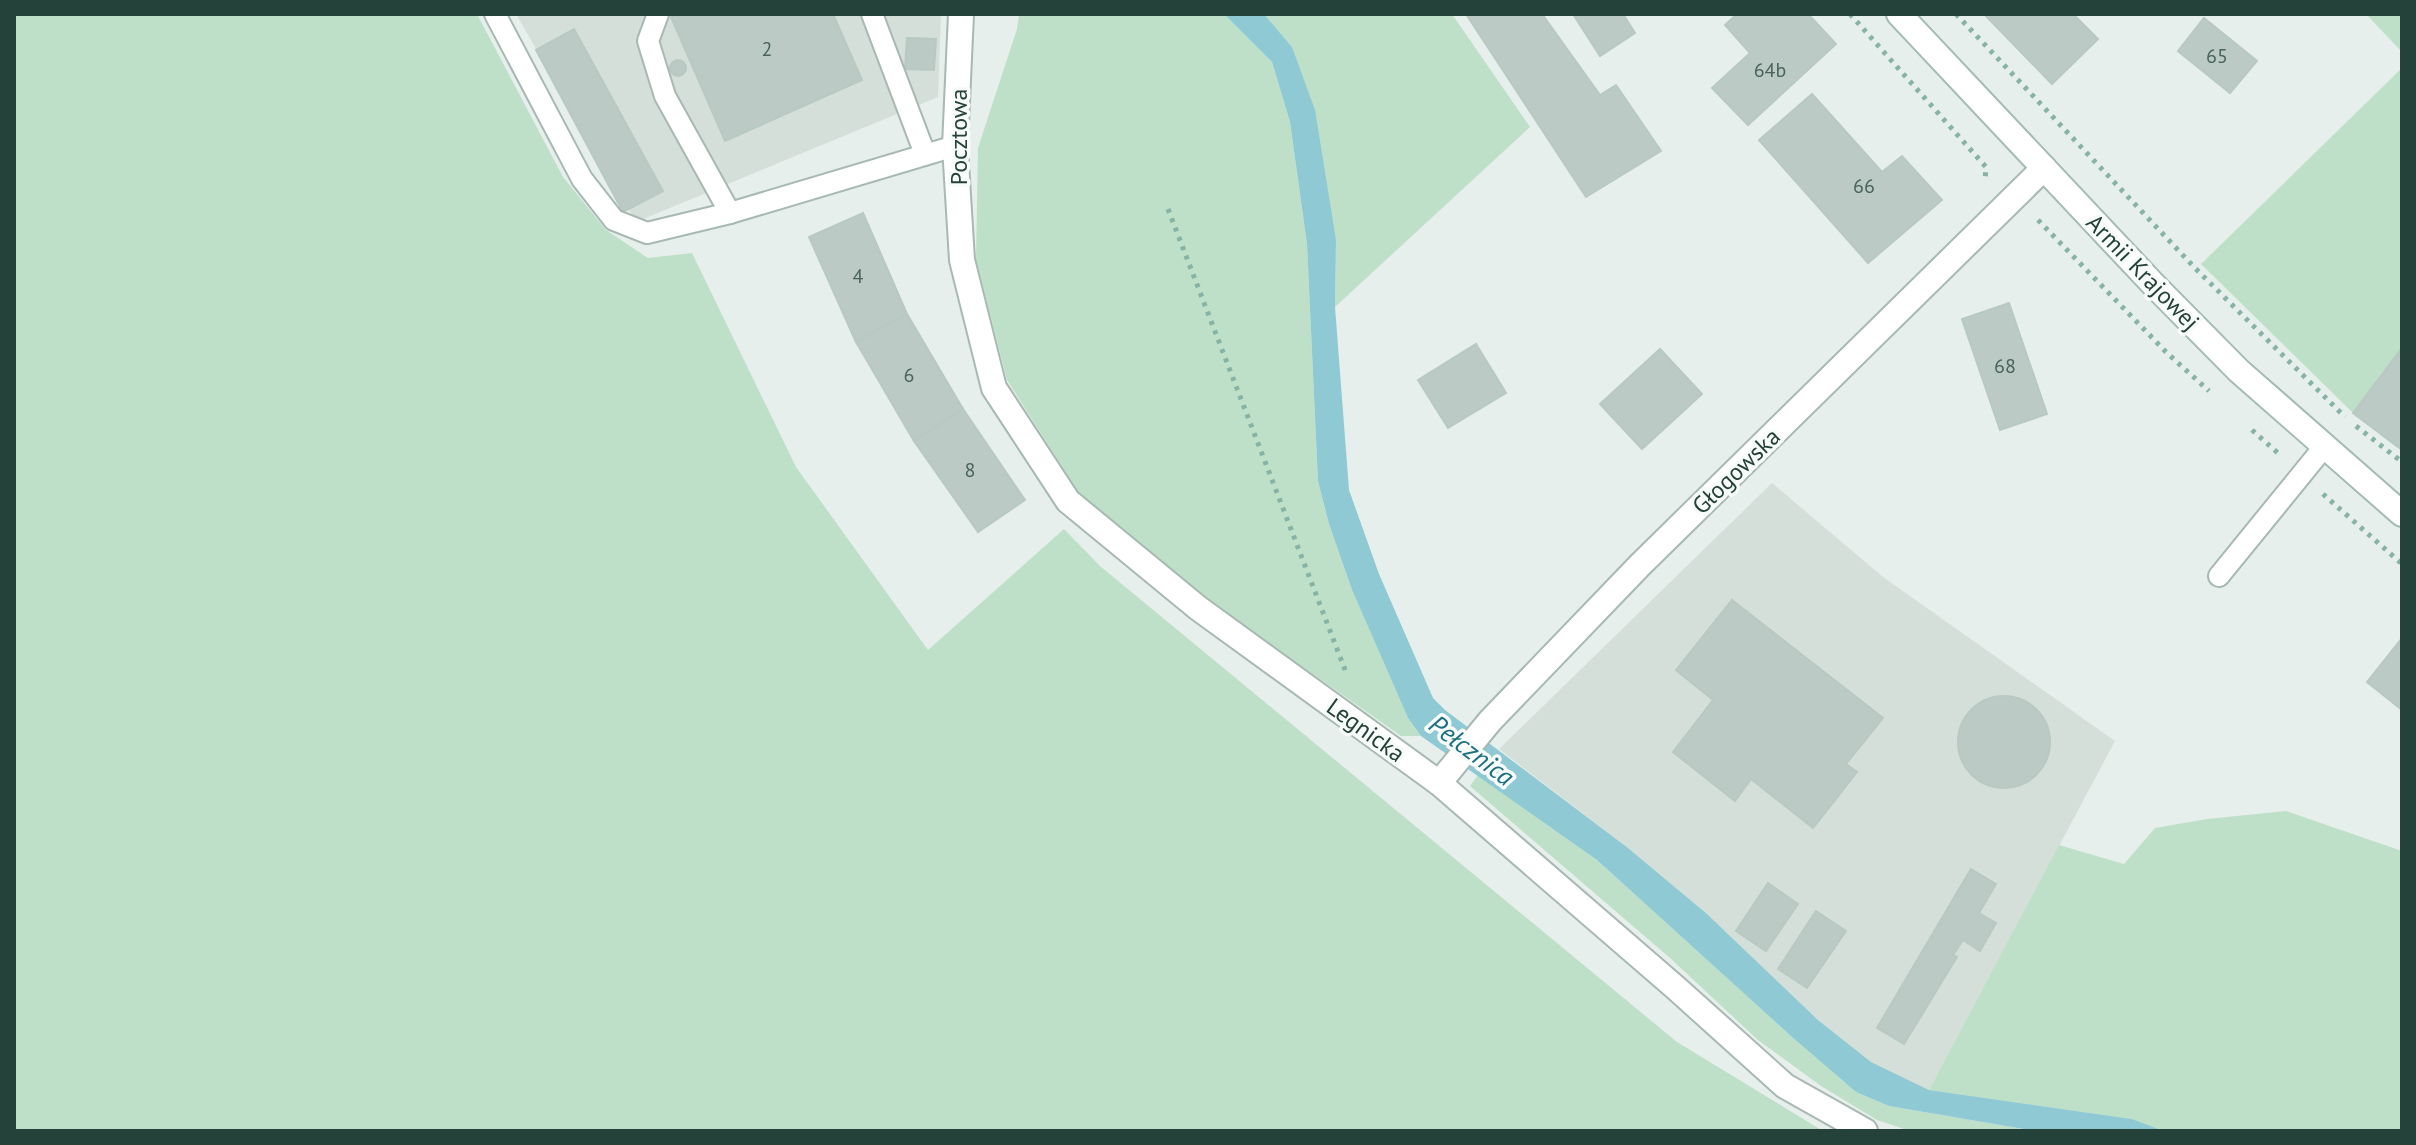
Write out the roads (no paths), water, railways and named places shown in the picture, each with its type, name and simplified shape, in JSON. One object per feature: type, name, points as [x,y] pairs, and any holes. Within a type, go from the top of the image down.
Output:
[{"type":"street","name":"Pocztowa","points":[[961,14],[955,146],[962,260]]},
{"type":"street","name":"Armii Krajowej","points":[[1899,14],[2239,371],[2402,514]]},
{"type":"street","name":"Głogowska","points":[[1439,783],[1490,721],[1640,565],[2044,168]]},
{"type":"street","name":"Legnicka","points":[[962,260],[994,388],[1068,501],[1198,608],[1439,783],[1785,1086],[1865,1131]]},
{"type":"lane","points":[[495,14],[582,179],[614,220],[647,233],[730,213],[955,146]]},
{"type":"lane","points":[[658,14],[648,41],[665,96],[730,213]]},
{"type":"lane","points":[[872,14],[925,154]]},
{"type":"lane","points":[[2219,576],[2324,447]]},
{"type":"water","name":"Pełcznica","points":[[1224,14],[1264,14],[1292,47],[1315,110],[1336,240],[1335,307],[1349,490],[1379,574],[1433,698],[1628,848],[1707,914],[1818,1020],[1871,1062],[1929,1090],[2132,1119],[2164,1131],[2036,1131],[1889,1106],[1856,1092],[1597,860],[1421,736],[1408,718],[1352,590],[1318,481],[1307,244],[1290,122],[1272,62]]}]
